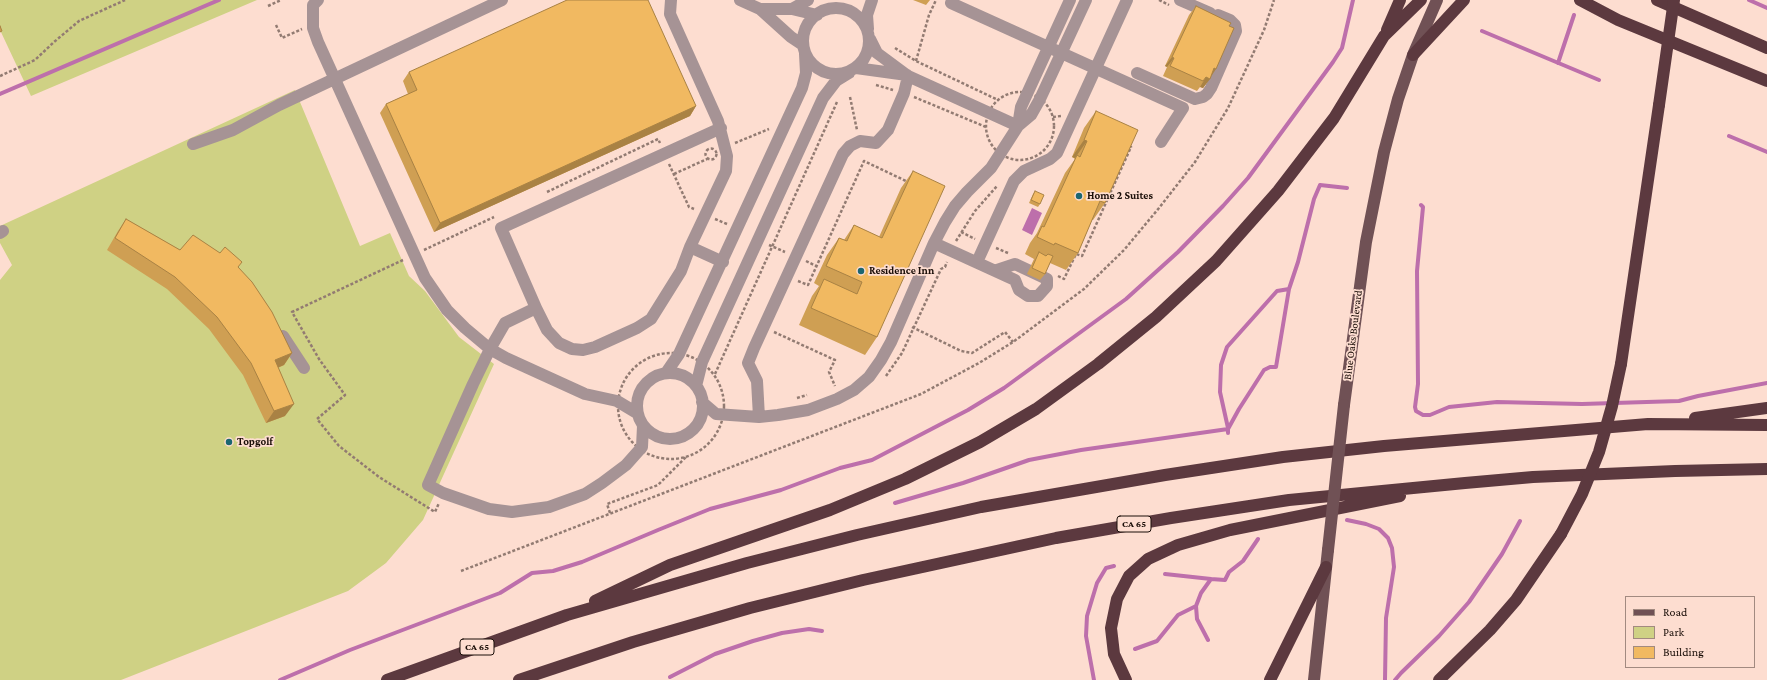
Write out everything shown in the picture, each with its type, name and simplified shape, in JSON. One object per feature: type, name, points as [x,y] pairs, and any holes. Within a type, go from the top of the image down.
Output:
[{"type":"highway","points":[[567,615],[670,565],[830,510],[905,479],[980,442],[1042,404],[1098,364],[1156,317],[1216,261],[1278,191],[1334,118],[1384,36],[1400,0]]},
{"type":"highway","points":[[1384,36],[1421,0]]},
{"type":"highway","points":[[1413,55],[1464,0]]},
{"type":"highway","points":[[1580,0],[1618,20],[1767,82]]},
{"type":"highway","points":[[1657,0],[1767,48]]},
{"type":"highway","points":[[1439,680],[1490,630],[1516,600],[1561,534],[1582,494],[1599,452],[1612,406],[1621,364],[1674,0]]},
{"type":"highway","points":[[1648,424],[1767,408]]},
{"type":"highway","name":"CA 65","points":[[387,680],[567,615],[747,563],[857,535],[981,507],[1157,476],[1283,458],[1376,447],[1648,424],[1767,425]]},
{"type":"highway","name":"CA 65","points":[[519,680],[633,642],[750,608],[863,580],[1056,538],[1171,518],[1289,500],[1466,483],[1540,477],[1674,471],[1767,469]]},
{"type":"highway","points":[[1126,680],[1114,654],[1111,628],[1118,599],[1129,576],[1148,559],[1178,545],[1230,530],[1466,483]]},
{"type":"highway","points":[[1270,680],[1326,567]]},
{"type":"main road","name":"Blue Oaks Boulevard","points":[[1314,680],[1344,404],[1366,242],[1382,160],[1398,99],[1413,55],[1437,0]]},
{"type":"street","points":[[318,0],[313,5],[313,28],[318,42],[425,278],[447,310],[465,328],[490,349],[506,358],[585,394],[617,401],[637,413]]},
{"type":"street","points":[[193,144],[233,130],[279,105],[502,0]]},
{"type":"street","points":[[671,0],[670,14],[720,128],[720,150],[727,156],[726,171],[690,247],[681,271],[651,319],[637,328],[595,347],[583,350],[572,349],[559,343],[547,330],[501,228],[720,128]]},
{"type":"street","points":[[740,0],[760,9],[791,37],[804,50],[816,68],[823,72],[831,75],[853,70],[908,76]]},
{"type":"street","points":[[792,9],[808,0]]},
{"type":"street","points":[[666,373],[680,352],[723,262],[802,88],[806,73],[804,50],[806,28],[820,12],[837,0]]},
{"type":"street","points":[[696,386],[702,362],[823,98],[836,81],[853,70],[867,55],[869,33],[867,16],[872,0]]},
{"type":"street","points":[[1018,126],[1021,107],[1070,0]]},
{"type":"street","points":[[641,448],[652,446],[665,439],[682,437],[696,426],[720,415],[759,417],[808,410],[837,399],[854,390],[869,377],[881,360],[900,322],[934,243],[955,206],[991,168],[1018,126],[1031,115],[1086,0]]},
{"type":"street","points":[[977,262],[1014,181],[1024,171],[1044,163],[1057,153],[1127,0]]},
{"type":"street","points":[[1137,74],[1195,99],[1203,97],[1211,88],[1236,31],[1235,25],[1230,20],[1180,0]]},
{"type":"street","points":[[951,3],[1049,46],[1183,108],[1161,142]]},
{"type":"street","points":[[760,9],[792,9],[820,12],[841,8],[850,10],[857,15],[869,33],[877,53],[908,76],[1018,126]]},
{"type":"street","points":[[759,417],[757,381],[748,363],[843,154],[850,146],[860,141],[876,143],[888,130],[904,93],[908,76]]},
{"type":"street","points":[[934,243],[997,270]]},
{"type":"street","points":[[690,247],[723,262]]},
{"type":"street","points":[[536,308],[505,323],[490,349],[457,417],[428,485],[444,493],[489,509],[512,512],[549,507],[570,501],[602,483],[626,465],[641,448],[643,426]]},
{"type":"street","points":[[283,336],[304,368]]},
{"type":"street","points":[[665,439],[653,434],[643,426],[637,413],[639,393],[650,379],[666,373],[683,375],[696,386],[702,402],[702,411],[696,426]]},
{"type":"street","points":[[617,401],[639,393]]},
{"type":"street","points":[[702,402],[720,415]]},
{"type":"path","points":[[0,76],[35,60],[79,22],[125,0]]},
{"type":"path","points":[[268,6],[281,0]]},
{"type":"path","points":[[916,61],[928,15],[936,0]]},
{"type":"path","points":[[461,571],[921,394],[979,364],[1013,342],[1084,290],[1124,250],[1195,162],[1228,108],[1264,30],[1274,0]]},
{"type":"path","points":[[276,25],[282,38],[303,29]]},
{"type":"path","points":[[895,48],[916,61],[998,100]]},
{"type":"path","points":[[876,85],[904,93],[986,127]]},
{"type":"path","points":[[714,374],[838,100]]},
{"type":"path","points":[[1053,117],[1061,116],[1072,121]]},
{"type":"path","points":[[674,174],[707,158],[711,160],[714,159],[720,150],[769,128]]},
{"type":"path","points":[[544,193],[658,139],[689,207],[737,229]]},
{"type":"path","points":[[1051,273],[1064,279],[1076,254],[1082,256],[1131,148],[1124,144]]},
{"type":"path","points":[[989,150],[991,145]]},
{"type":"path","points":[[707,158],[705,154],[708,150],[720,150]]},
{"type":"path","points":[[795,287],[798,281],[808,285],[864,161],[913,184]]},
{"type":"path","points":[[444,493],[435,512],[379,477],[339,446],[317,419],[345,395],[319,359],[292,312],[500,214]]},
{"type":"path","points":[[961,232],[1012,255]]},
{"type":"path","points":[[758,239],[816,266]]},
{"type":"path","points":[[900,322],[961,351],[972,353],[1005,332],[1013,342]]},
{"type":"path","points":[[776,326],[773,332],[835,360],[829,372],[835,386],[841,382]]},
{"type":"path","points":[[669,352],[680,352],[702,362],[714,374],[722,388],[724,403],[715,436],[707,445],[686,457],[670,459],[660,458],[629,440],[622,428],[618,414],[617,401],[622,385],[629,372],[640,362],[654,355],[669,352]]},
{"type":"path","points":[[790,399],[812,394]]},
{"type":"path","points":[[724,403],[730,403]]},
{"type":"path","points":[[610,513],[606,504],[658,484],[686,457]]},
{"type":"green space","points":[[0,0],[257,0],[31,96],[0,30]]},
{"type":"green space","name":"Topgolf","points":[[295,90],[360,246],[390,233],[409,276],[425,291],[459,337],[494,364],[423,520],[386,563],[348,591],[121,680],[0,680],[0,280],[12,265],[0,243],[0,226]]},
{"type":"shaded area","points":[[1032,208],[1042,213],[1032,235],[1022,230]]},
{"type":"building","points":[[567,0],[648,0],[696,106],[440,223],[386,104],[417,90],[409,72]]},
{"type":"building","points":[[1196,6],[1231,23],[1229,26],[1234,28],[1216,69],[1214,68],[1210,79],[1206,77],[1203,81],[1170,66],[1174,58],[1172,57]]},
{"type":"building","name":"Home 2 Suites","points":[[1096,111],[1138,130],[1105,203],[1100,201],[1078,253],[1055,243],[1054,245],[1037,237],[1042,226],[1044,227],[1077,155],[1080,157],[1087,141],[1084,140]]},
{"type":"building","name":"Residence Inn","points":[[913,171],[945,186],[877,337],[811,308],[824,279],[857,294],[862,282],[826,266],[839,238],[847,241],[854,225],[882,238]]},
{"type":"building","points":[[1035,191],[1044,195],[1040,204],[1031,200]]},
{"type":"building","points":[[126,219],[180,250],[193,235],[220,253],[225,247],[242,262],[238,267],[252,282],[272,312],[292,353],[275,360],[294,404],[274,411],[251,363],[217,317],[175,277],[115,238]]},
{"type":"building","points":[[1039,252],[1046,256],[1048,254],[1053,256],[1045,274],[1032,268]]},
{"type":"waterway","points":[[0,94],[219,0]]},
{"type":"waterway","points":[[280,680],[350,650],[500,593],[532,573],[553,571],[582,562],[710,509],[781,490],[840,468],[872,460],[968,410],[1004,388],[1126,299],[1178,252],[1223,206],[1248,178],[1342,48],[1353,0]]},
{"type":"waterway","points":[[1749,0],[1767,8]]},
{"type":"waterway","points":[[1558,63],[1574,15]]},
{"type":"waterway","points":[[1482,31],[1599,80]]},
{"type":"waterway","points":[[1729,136],[1767,152]]},
{"type":"waterway","points":[[1228,429],[1264,370],[1270,367],[1276,367],[1289,289],[1298,262],[1314,199],[1320,185],[1347,188]]},
{"type":"waterway","points":[[1421,205],[1423,207],[1417,271],[1418,384],[1415,407],[1416,411],[1423,415],[1430,415],[1449,407],[1497,402],[1582,404],[1679,401],[1767,383]]},
{"type":"waterway","points":[[1228,428],[1220,392],[1221,365],[1227,347],[1277,291],[1289,289]]},
{"type":"waterway","points":[[895,503],[963,483],[1029,460],[1081,450],[1228,429],[1228,433]]},
{"type":"waterway","points":[[1347,520],[1366,524],[1379,529],[1388,538],[1392,548],[1394,567],[1386,618],[1385,680]]},
{"type":"waterway","points":[[1395,680],[1439,636],[1469,602],[1502,554],[1520,521]]},
{"type":"waterway","points":[[1208,640],[1197,619],[1196,606],[1201,593],[1211,579],[1225,580],[1229,572],[1243,561],[1258,539]]},
{"type":"waterway","points":[[1094,680],[1086,636],[1087,616],[1097,583],[1106,568],[1114,566]]},
{"type":"waterway","points":[[1165,574],[1211,579]]},
{"type":"waterway","points":[[1135,649],[1157,641],[1178,615],[1196,606]]},
{"type":"waterway","points":[[670,677],[715,654],[753,641],[782,633],[809,629],[822,631]]},
{"type":"place","name":"Home 2 Suites","points":[[1079,196]]},
{"type":"place","name":"Residence Inn","points":[[861,271]]},
{"type":"place","name":"Topgolf","points":[[229,442]]}]
